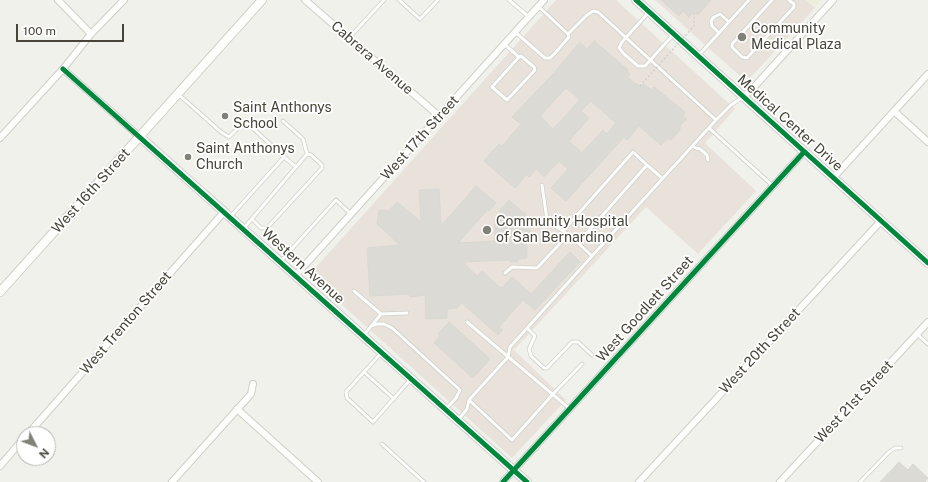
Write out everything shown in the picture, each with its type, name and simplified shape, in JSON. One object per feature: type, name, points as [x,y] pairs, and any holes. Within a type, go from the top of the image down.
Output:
[{"type":"street","points":[[58,0],[91,34]]},
{"type":"street","points":[[0,138],[63,69],[91,34],[124,0]]},
{"type":"street","name":"West 16th Street","points":[[0,292],[262,0]]},
{"type":"street","name":"Cabrera Avenue","points":[[305,0],[439,116]]},
{"type":"street","name":"West 17th Street","points":[[295,276],[544,0]]},
{"type":"street","name":"Medical Center Drive","points":[[636,0],[928,263]]},
{"type":"street","points":[[743,97],[754,88],[833,0]]},
{"type":"street","name":"Western Avenue","points":[[63,69],[527,482]]},
{"type":"street","points":[[833,178],[928,74]]},
{"type":"street","points":[[894,111],[928,142]]},
{"type":"street","name":"West Goodlett Street","points":[[502,482],[804,152]]},
{"type":"street","name":"West Trenton Street","points":[[35,426],[227,214]]},
{"type":"street","name":"West 20th Street","points":[[639,482],[881,220]]},
{"type":"street","name":"West 21st Street","points":[[780,482],[928,322]]},
{"type":"street","points":[[172,482],[251,394],[253,384]]},
{"type":"street","points":[[238,409],[318,482]]},
{"type":"street","points":[[0,466],[16,447]]},
{"type":"lane","points":[[349,38],[384,0]]},
{"type":"lane","points":[[399,0],[420,19],[438,0]]},
{"type":"lane","points":[[510,0],[529,17]]},
{"type":"lane","points":[[698,56],[749,0]]},
{"type":"lane","points":[[772,0],[732,44],[732,47],[742,57],[747,58],[794,7],[794,4],[789,0]]},
{"type":"lane","points":[[538,6],[568,34]]},
{"type":"lane","points":[[515,32],[547,59],[555,53],[569,37],[568,34],[586,16],[593,11],[598,12],[716,120]]},
{"type":"lane","points":[[649,12],[619,48],[624,54],[638,66],[645,66],[674,34]]},
{"type":"lane","points":[[719,33],[711,23],[716,15],[720,14],[729,22]]},
{"type":"lane","points":[[504,44],[519,57],[521,56],[536,70],[507,100],[492,87],[519,57]]},
{"type":"lane","points":[[178,94],[221,132],[229,137],[245,121],[296,167]]},
{"type":"lane","points":[[458,421],[467,409],[469,400],[508,357],[510,348],[527,328],[662,178],[694,147],[716,120],[731,105],[743,97]]},
{"type":"lane","points":[[252,219],[261,228],[267,228],[321,170],[322,165],[307,154],[303,139],[283,121]]},
{"type":"lane","points":[[709,128],[773,186]]},
{"type":"lane","points":[[694,147],[700,149],[706,155],[708,160]]},
{"type":"lane","points":[[563,231],[633,152],[662,178]]},
{"type":"lane","points":[[243,229],[307,154]]},
{"type":"lane","points":[[227,214],[284,157]]},
{"type":"lane","points":[[578,243],[647,165]]},
{"type":"lane","points":[[542,185],[547,220],[578,243],[592,256]]},
{"type":"lane","points":[[280,262],[336,200],[351,214]]},
{"type":"lane","points":[[505,273],[512,267],[537,268],[568,235]]},
{"type":"lane","points":[[354,291],[381,314],[407,313]]},
{"type":"lane","points":[[363,336],[381,314]]},
{"type":"lane","points":[[467,322],[570,409]]},
{"type":"lane","points":[[371,326],[384,324],[392,328],[460,390],[456,398],[446,410]]},
{"type":"lane","points":[[527,328],[535,336],[529,349],[531,356],[544,368],[547,368],[572,342],[578,342],[592,355]]},
{"type":"lane","points":[[917,334],[928,344]]},
{"type":"lane","points":[[382,352],[346,392],[347,398],[373,422],[412,379]]},
{"type":"lane","points":[[469,400],[512,440],[552,394],[582,364]]},
{"type":"lane","points":[[364,372],[394,399]]},
{"type":"lane","points":[[382,444],[424,482]]},
{"type":"lane","points":[[860,482],[888,452],[894,448],[901,448]]},
{"type":"path","points":[[640,86],[694,26],[694,11]]},
{"type":"shaded area","name":"Community Hospital of San Bernardino","points":[[556,0],[616,0],[735,109],[705,143],[756,191],[698,254],[646,207],[514,350],[566,400],[512,458],[309,275]]},
{"type":"shaded area","name":"Community Medical Plaza","points":[[655,0],[806,0],[815,8],[751,77],[742,78]]},
{"type":"shaded area","points":[[806,0],[822,0],[815,8]]},
{"type":"building","points":[[661,0],[711,0],[698,15],[694,11],[689,17],[683,11],[679,16]]},
{"type":"building","points":[[594,41],[628,70],[627,71],[630,74],[628,77],[634,83],[641,86],[643,84],[652,90],[654,87],[685,112],[683,116],[687,119],[680,126],[680,130],[671,140],[668,138],[661,145],[639,126],[627,140],[624,137],[566,201],[551,188],[568,169],[559,161],[544,177],[536,169],[529,177],[527,174],[515,188],[484,161],[499,144],[502,146],[521,124],[512,117],[552,75],[580,42],[587,49]],"holes":[[[566,88],[580,100],[553,129],[540,116]],[[591,101],[616,123],[607,134],[603,130],[582,153],[569,141],[589,118],[581,111]]]},
{"type":"building","points":[[476,186],[496,203],[489,211],[488,209],[458,243],[495,241],[495,220],[508,218],[499,211],[509,200],[523,213],[525,213],[526,230],[530,229],[531,236],[527,237],[527,258],[518,259],[518,262],[510,262],[510,260],[463,262],[477,276],[482,271],[502,288],[512,277],[531,294],[570,252],[580,262],[535,310],[523,300],[499,327],[503,330],[498,335],[462,303],[457,308],[447,309],[447,318],[426,319],[425,295],[410,297],[409,294],[370,296],[367,248],[400,245],[377,224],[379,210],[388,211],[397,202],[421,222],[419,190],[439,189],[441,226]]},
{"type":"building","points":[[449,322],[490,359],[473,378],[434,343],[440,336],[438,334]]},
{"type":"building","points":[[899,462],[908,470],[913,464],[928,478],[925,482],[880,482]]},
{"type":"cycle path","points":[[636,0],[928,263]]},
{"type":"cycle path","points":[[63,69],[527,482]]},
{"type":"cycle path","points":[[503,482],[804,152]]},
{"type":"place","name":"Community Medical Plaza","points":[[742,37]]},
{"type":"place","name":"Saint Anthonys School","points":[[225,116]]},
{"type":"place","name":"Saint Anthonys Church","points":[[188,157]]},
{"type":"place","name":"Community Hospital of San Bernardino","points":[[487,230]]}]
